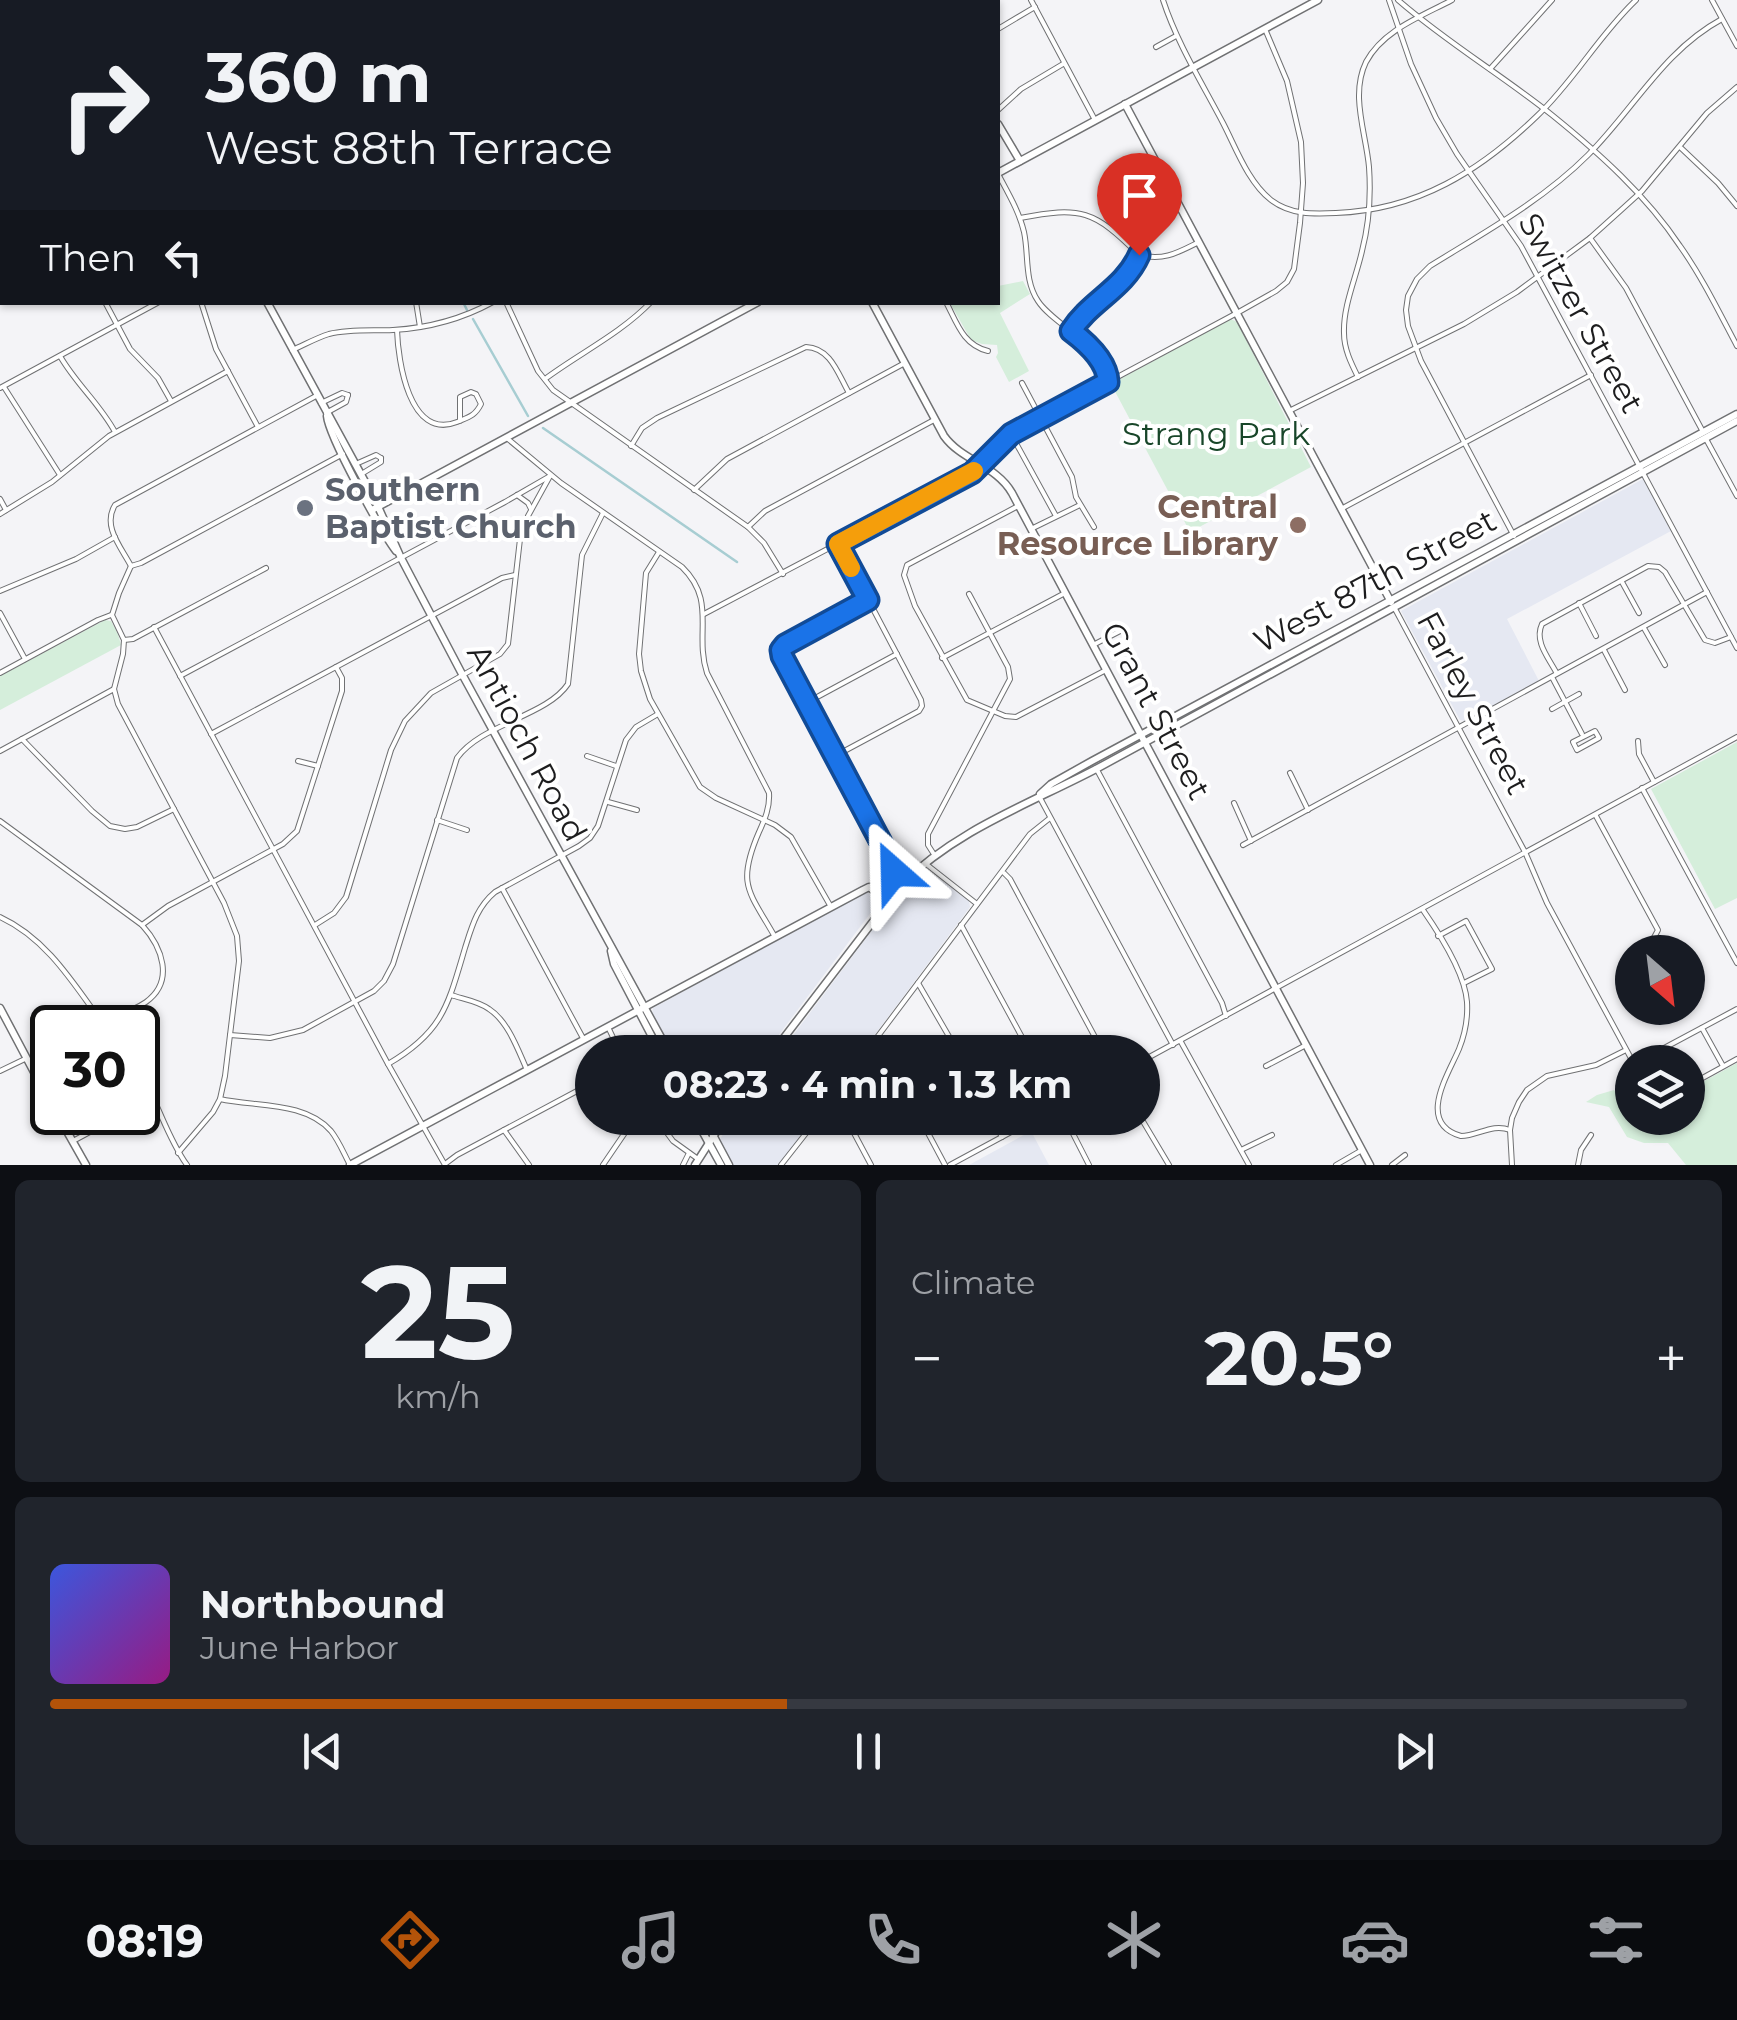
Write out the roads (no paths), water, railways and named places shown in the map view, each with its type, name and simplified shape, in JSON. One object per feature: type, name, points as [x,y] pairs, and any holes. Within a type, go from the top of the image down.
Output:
[{"type":"street","points":[[1031,0],[1096,120]]},
{"type":"street","points":[[1163,0],[1176,36],[1256,184],[1279,206],[1301,214],[1390,207],[1448,183],[1544,109],[1636,0]]},
{"type":"street","points":[[1000,172],[1318,0]]},
{"type":"street","name":"Switzer Street","points":[[1389,0],[1428,104],[1538,276],[1737,648]]},
{"type":"street","points":[[1398,0],[1544,109],[1638,194],[1690,261],[1737,346]]},
{"type":"street","points":[[1358,377],[1344,332],[1368,211],[1369,174],[1359,106],[1360,82],[1366,62],[1387,36],[1452,0]]},
{"type":"street","points":[[1490,70],[1552,0]]},
{"type":"street","points":[[1712,0],[1737,46]]},
{"type":"street","points":[[1000,28],[1035,6]]},
{"type":"street","points":[[1514,538],[1416,348],[1408,326],[1408,296],[1417,278],[1430,266],[1559,182],[1593,150],[1668,60],[1692,38],[1722,19]]},
{"type":"street","points":[[704,614],[972,473],[1011,434],[1237,313],[1287,282],[1294,268],[1303,166],[1288,81],[1264,29]]},
{"type":"street","points":[[1156,47],[1176,36]]},
{"type":"street","points":[[1000,108],[1035,79],[1065,63]]},
{"type":"street","points":[[1289,411],[1481,315],[1538,276],[1590,238],[1638,194],[1707,113],[1737,87]]},
{"type":"street","name":"Farley Street","points":[[1126,104],[1525,852],[1547,903],[1623,1045]]},
{"type":"street","points":[[1000,127],[1020,161]]},
{"type":"street","points":[[1680,146],[1737,206]]},
{"type":"street","points":[[1000,177],[1020,218],[1033,293],[1046,311],[1094,352],[1108,374],[1108,382]]},
{"type":"street","points":[[1020,218],[1056,210],[1087,215],[1104,224],[1139,255],[1156,258],[1168,258],[1199,242]]},
{"type":"street","points":[[1590,238],[1626,288],[1737,496]]},
{"type":"street","points":[[1071,331],[1092,306],[1122,282],[1139,255]]},
{"type":"street","points":[[107,305],[130,349],[158,378],[172,401]]},
{"type":"street","points":[[60,475],[2,387],[154,305]]},
{"type":"street","points":[[203,305],[212,339],[258,427]]},
{"type":"street","name":"Antioch Road","points":[[269,305],[326,414],[328,425],[611,950],[614,964],[658,1035]]},
{"type":"street","points":[[416,305],[420,327]]},
{"type":"street","points":[[292,350],[342,332],[397,330],[459,318],[487,305]]},
{"type":"street","points":[[507,305],[544,380],[570,404],[748,527],[764,543],[783,574]]},
{"type":"street","points":[[544,380],[627,325],[647,305]]},
{"type":"street","points":[[376,509],[751,305]]},
{"type":"street","name":"Grant Street","points":[[874,305],[949,442],[1003,479],[1370,1165]]},
{"type":"street","points":[[948,305],[968,341],[988,351]]},
{"type":"street","points":[[397,330],[403,378],[417,408],[427,418],[449,426],[460,421],[475,414],[481,404],[476,394],[460,396],[460,421]]},
{"type":"street","points":[[631,446],[642,428],[657,418],[806,347],[826,354],[848,393]]},
{"type":"street","points":[[60,356],[115,432]]},
{"type":"street","points":[[694,490],[727,459],[905,364]]},
{"type":"street","points":[[0,514],[34,495],[115,432],[228,371]]},
{"type":"street","points":[[1342,509],[1591,375]]},
{"type":"street","points":[[1022,383],[1094,528]]},
{"type":"street","points":[[131,566],[109,518],[119,502],[258,427],[318,399],[348,395],[346,402],[326,414]]},
{"type":"street","name":"West 87th Street","points":[[789,1035],[887,901],[925,863],[962,837],[1038,796],[1051,784],[1094,765],[1737,417]]},
{"type":"street","points":[[748,527],[765,511],[935,420]]},
{"type":"street","points":[[1011,434],[1056,516]]},
{"type":"street","points":[[506,438],[550,476],[682,568],[694,581],[702,598],[702,642],[710,680],[767,786],[770,799],[749,854],[746,878],[774,938]]},
{"type":"street","points":[[131,566],[346,453]]},
{"type":"street","name":"Antioch Road","points":[[346,453],[356,464],[376,509]]},
{"type":"street","points":[[356,464],[376,455],[381,458],[381,462],[361,474]]},
{"type":"street","points":[[180,676],[550,476]]},
{"type":"street","points":[[314,925],[334,913],[346,897],[398,732],[431,693],[500,654],[508,644],[520,538],[550,476]]},
{"type":"street","points":[[517,496],[528,502],[531,510]]},
{"type":"street","points":[[0,499],[6,510]]},
{"type":"street","points":[[1031,530],[1082,504]]},
{"type":"street","points":[[1018,505],[907,565],[904,575],[942,658],[968,700],[1010,718],[1106,670]]},
{"type":"street","points":[[230,1035],[270,1038],[291,1034],[355,1002],[390,974],[459,755],[468,745],[560,694],[568,684],[582,555],[603,513]]},
{"type":"street","points":[[0,592],[116,538]]},
{"type":"street","points":[[835,756],[920,711],[922,706],[838,544]]},
{"type":"street","points":[[659,552],[646,573],[640,654],[645,686],[658,714],[700,787],[779,827],[794,841],[831,907]]},
{"type":"street","points":[[131,566],[112,615],[124,640],[114,690],[229,912],[238,948],[220,1099],[178,1153]]},
{"type":"street","points":[[1583,736],[1540,641],[1540,628],[1546,621],[1648,566],[1665,572],[1704,640],[1714,643],[1731,637]]},
{"type":"street","points":[[124,640],[266,568]]},
{"type":"street","points":[[211,734],[514,575]]},
{"type":"street","points":[[1621,581],[1638,613]]},
{"type":"street","points":[[1243,846],[1707,592]]},
{"type":"street","points":[[942,658],[1065,593]]},
{"type":"street","points":[[934,856],[928,846],[928,834],[1010,674],[969,594]]},
{"type":"street","points":[[593,1035],[894,872],[781,650],[868,600]]},
{"type":"street","points":[[1579,604],[1596,636]]},
{"type":"street","points":[[0,613],[25,659]]},
{"type":"street","points":[[0,672],[112,615]]},
{"type":"street","points":[[154,627],[445,1165],[575,1092]]},
{"type":"street","points":[[1644,628],[1665,666]]},
{"type":"street","points":[[1092,645],[1124,629]]},
{"type":"street","points":[[1604,650],[1625,690]]},
{"type":"street","points":[[806,702],[897,654]]},
{"type":"street","points":[[142,925],[168,906],[292,837],[300,826],[342,691],[342,678],[336,667]]},
{"type":"street","points":[[0,751],[114,690]]},
{"type":"street","points":[[1552,709],[1579,694]]},
{"type":"street","points":[[388,1064],[413,1049],[441,1018],[476,916],[489,897],[579,846],[593,834],[624,744],[640,724],[658,714]]},
{"type":"street","points":[[1595,731],[1599,738],[1577,750],[1573,742],[1583,736],[1595,731]]},
{"type":"street","points":[[1160,1051],[1737,736]]},
{"type":"street","points":[[22,739],[110,826],[137,827],[174,809]]},
{"type":"street","points":[[1638,741],[1639,754],[1654,782]]},
{"type":"street","points":[[587,756],[616,766]]},
{"type":"street","points":[[298,760],[319,766]]},
{"type":"street","points":[[1094,765],[1226,1016]]},
{"type":"street","points":[[1290,772],[1308,810]]},
{"type":"street","points":[[1642,788],[1737,963]]},
{"type":"street","points":[[1038,796],[1173,1044]]},
{"type":"street","points":[[606,801],[637,810]]},
{"type":"street","points":[[1234,803],[1251,841]]},
{"type":"street","points":[[1595,815],[1658,930],[1657,935]]},
{"type":"street","points":[[878,1035],[1030,834],[1050,818]]},
{"type":"street","points":[[437,820],[467,830]]},
{"type":"street","points":[[0,821],[142,925],[161,954],[164,967],[160,984],[140,1005]]},
{"type":"street","points":[[925,863],[977,904]]},
{"type":"street","points":[[1003,871],[1094,1035]]},
{"type":"street","points":[[870,887],[887,901]]},
{"type":"street","points":[[502,888],[581,1035]]},
{"type":"street","points":[[1422,908],[1464,983],[1467,998],[1466,1024],[1439,1092],[1439,1117],[1446,1128],[1460,1136],[1492,1128],[1510,1130]]},
{"type":"street","points":[[0,917],[44,947],[89,1005]]},
{"type":"street","points":[[1438,936],[1466,921],[1492,969],[1464,983]]},
{"type":"street","points":[[961,925],[1021,1035]]},
{"type":"street","points":[[918,982],[948,1035]]},
{"type":"street","points":[[451,994],[496,1014],[527,1070]]},
{"type":"street","points":[[0,1008],[30,1064]]},
{"type":"street","points":[[1668,1045],[1737,1009]]},
{"type":"street","name":"Antioch Road","points":[[642,1010],[653,1035]]},
{"type":"street","points":[[608,1027],[612,1035]]},
{"type":"street","points":[[1702,1028],[1723,1066]]},
{"type":"street","points":[[1180,1041],[1248,1165]]},
{"type":"street","points":[[220,1099],[310,1115],[330,1130],[350,1165],[575,1045]]},
{"type":"street","points":[[1266,1066],[1306,1045]]},
{"type":"street","points":[[1512,1165],[1510,1130],[1519,1102],[1539,1081],[1615,1056]]},
{"type":"street","points":[[0,1071],[27,1058]]},
{"type":"street","points":[[1705,1076],[1737,1058]]},
{"type":"street","points":[[160,1112],[187,1165]]},
{"type":"street","points":[[504,1130],[529,1165]]},
{"type":"street","points":[[68,1135],[86,1165]]},
{"type":"street","points":[[72,1142],[85,1135]]},
{"type":"street","points":[[603,1165],[623,1135]]},
{"type":"street","points":[[668,1135],[697,1162],[713,1135]]},
{"type":"street","points":[[709,1135],[729,1165]]},
{"type":"street","points":[[710,1135],[721,1165]]},
{"type":"street","points":[[782,1165],[805,1135]]},
{"type":"street","points":[[855,1135],[871,1165]]},
{"type":"street","points":[[930,1135],[948,1165],[1006,1135]]},
{"type":"street","points":[[1074,1135],[1089,1165]]},
{"type":"street","points":[[1151,1135],[1169,1165]]},
{"type":"street","points":[[1241,1150],[1272,1135]]},
{"type":"street","points":[[1578,1165],[1581,1150],[1591,1135]]},
{"type":"street","points":[[1336,1165],[1362,1150]]},
{"type":"street","points":[[683,1165],[689,1153]]},
{"type":"street","points":[[1392,1165],[1405,1154]]},
{"type":"waterway","points":[[464,305],[467,310]]},
{"type":"waterway","points":[[473,319],[528,416]]},
{"type":"waterway","points":[[543,428],[737,562]]},
{"type":"place","name":"Southern Baptist Church","points":[[305,508]]},
{"type":"place","name":"Central Resource Library","points":[[1298,525]]},
{"type":"park label","name":"Strang Park","points":[[1216,434]]}]
